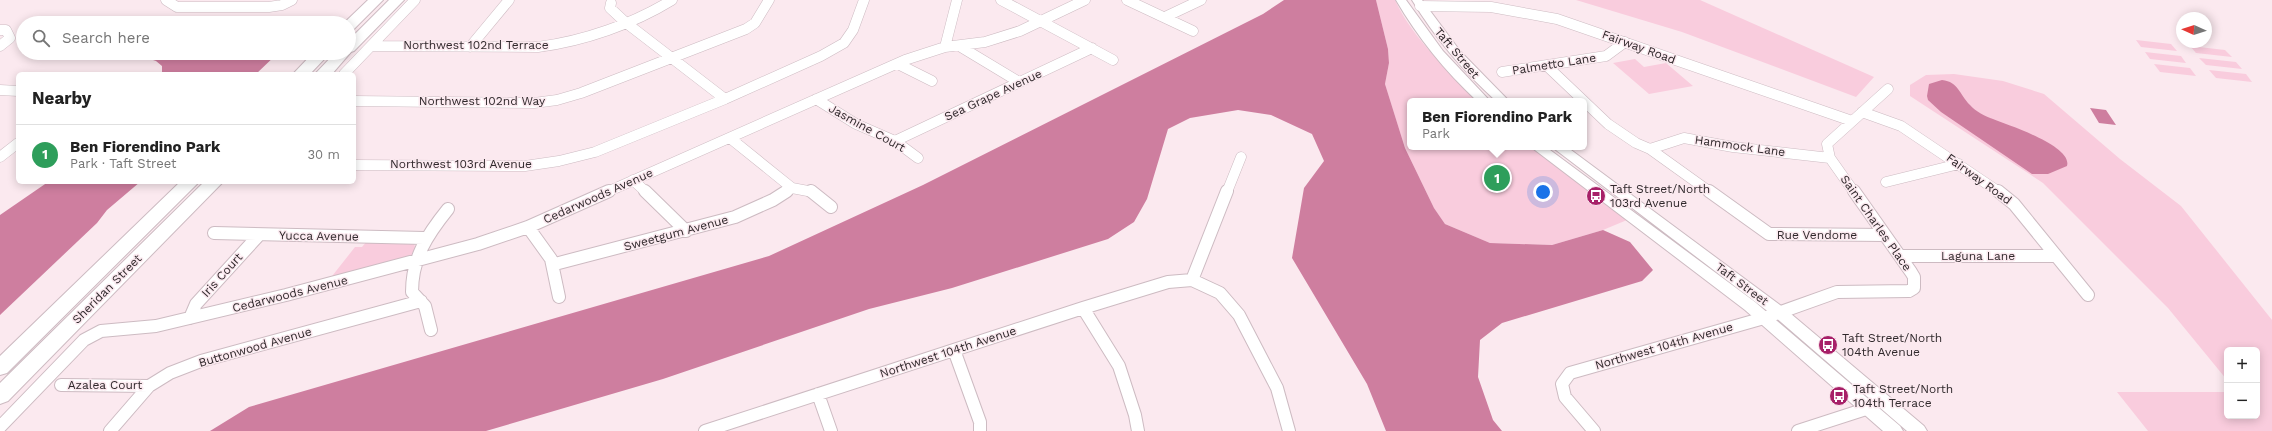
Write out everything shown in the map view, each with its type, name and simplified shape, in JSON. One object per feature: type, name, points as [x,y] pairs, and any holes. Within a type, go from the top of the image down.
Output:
[{"type":"main road","points":[[356,19],[376,0]]},
{"type":"main road","points":[[356,41],[396,0]]},
{"type":"main road","points":[[303,72],[315,60]]},
{"type":"main road","points":[[325,72],[337,60]]},
{"type":"main road","name":"Sheridan Street","points":[[0,368],[188,184]]},
{"type":"main road","name":"Sheridan Street","points":[[0,396],[212,184]]},
{"type":"street","points":[[166,0],[171,5],[177,7],[269,7],[282,5],[292,0]]},
{"type":"street","points":[[203,7],[211,0]]},
{"type":"street","points":[[346,72],[415,0]]},
{"type":"street","points":[[470,47],[509,0]]},
{"type":"street","name":"Northwest 102nd Terrace","points":[[372,46],[538,47],[561,44],[651,13],[672,0]]},
{"type":"street","name":"Northwest 102nd Way","points":[[356,101],[534,103],[557,100],[582,93],[755,23],[769,0]]},
{"type":"street","name":"Northwest 103rd Avenue","points":[[356,165],[509,166],[559,161],[595,152],[725,99],[821,56],[844,43],[853,30],[864,0]]},
{"type":"street","points":[[945,47],[957,0]]},
{"type":"street","points":[[1000,0],[1044,22],[1113,60]]},
{"type":"street","name":"Cedarwoods Avenue","points":[[0,427],[84,340],[101,331],[156,326],[478,244],[528,227],[898,64],[945,47],[961,46],[1000,37],[1044,22],[1085,0]]},
{"type":"street","points":[[1126,0],[1193,31]]},
{"type":"street","points":[[1165,18],[1201,0]]},
{"type":"street","name":"Taft Street","points":[[1400,0],[1430,44],[1462,81],[1481,98]]},
{"type":"street","points":[[611,3],[610,8],[625,22],[673,57],[725,99]]},
{"type":"street","name":"Taft Street","points":[[1418,3],[1446,42],[1480,81],[1500,98]]},
{"type":"street","name":"Fairway Road","points":[[1418,3],[1484,7],[1557,19],[1852,120]]},
{"type":"street","points":[[0,30],[6,30],[10,38],[0,46]]},
{"type":"street","name":"Palmetto Lane","points":[[1502,72],[1606,56],[1625,42]]},
{"type":"street","points":[[961,46],[1019,82]]},
{"type":"street","name":"Sea Grape Avenue","points":[[895,142],[1092,48]]},
{"type":"street","points":[[898,64],[932,81]]},
{"type":"street","name":"Rue Vendome","points":[[1547,66],[1582,98]]},
{"type":"street","points":[[1830,158],[1827,150],[1827,144],[1888,89]]},
{"type":"street","points":[[0,90],[16,91]]},
{"type":"street","name":"Jasmine Court","points":[[816,99],[856,124],[895,142],[918,158]]},
{"type":"street","name":"Rue Vendome","points":[[1587,103],[1617,130],[1650,149],[1769,234],[1885,235]]},
{"type":"street","name":"Fairway Road","points":[[1862,112],[1901,126],[2014,204],[2088,295]]},
{"type":"street","points":[[730,138],[792,188],[812,191],[831,207]]},
{"type":"street","name":"Hammock Lane","points":[[1650,149],[1684,138],[1733,147],[1830,158]]},
{"type":"street","points":[[0,157],[16,145]]},
{"type":"street","name":"Taft Street","points":[[1542,150],[1772,315],[1894,431]]},
{"type":"street","name":"Taft Street","points":[[1563,150],[1918,431]]},
{"type":"street","points":[[1241,157],[1192,280],[1220,293],[1239,315],[1277,388],[1289,431]]},
{"type":"street","name":"Saint Charles Place","points":[[1772,315],[1837,292],[1909,292],[1914,288],[1914,277],[1830,158]]},
{"type":"street","points":[[1886,182],[1958,164]]},
{"type":"street","points":[[633,180],[686,231]]},
{"type":"street","name":"Sweetgum Avenue","points":[[555,264],[686,231],[746,213],[773,200],[792,188]]},
{"type":"street","points":[[431,330],[425,306],[412,292],[413,270],[424,238],[448,209]]},
{"type":"street","points":[[528,227],[545,246],[555,264],[560,298]]},
{"type":"street","name":"Yucca Avenue","points":[[214,233],[424,238]]},
{"type":"street","name":"Iris Court","points":[[190,318],[196,304],[259,235]]},
{"type":"street","name":"Laguna Lane","points":[[1900,256],[2056,256]]},
{"type":"street","name":"Northwest 104th Avenue","points":[[705,431],[1083,308],[1168,282],[1192,280]]},
{"type":"street","name":"Buttonwood Avenue","points":[[110,431],[149,386],[170,373],[201,361],[421,301]]},
{"type":"street","points":[[1083,308],[1119,366],[1135,415],[1138,431]]},
{"type":"street","name":"Northwest 104th Avenue","points":[[1594,431],[1565,397],[1562,384],[1570,373],[1772,315]]},
{"type":"street","points":[[954,350],[980,422],[980,431]]},
{"type":"street","name":"Azalea Court","points":[[61,385],[149,386]]},
{"type":"street","points":[[818,394],[831,431]]},
{"type":"street","points":[[1798,431],[1869,408]]},
{"type":"shaded area","points":[[1284,0],[1376,0],[1388,49],[1389,63],[1385,84],[1405,148],[1434,208],[1445,224],[1490,243],[1552,245],[1603,230],[1630,242],[1653,270],[1642,281],[1502,323],[1480,340],[1478,377],[1493,420],[1502,431],[1386,431],[1367,384],[1292,258],[1304,188],[1324,161],[1312,134],[1271,115],[1238,110],[1190,118],[1168,129],[1147,199],[1134,222],[1108,239],[952,288],[869,309],[663,379],[486,431],[210,431],[249,407],[769,256],[923,185],[1263,14]]},
{"type":"shaded area","points":[[1376,0],[1395,0],[1412,29],[1433,55],[1479,98],[1407,98],[1407,150],[1541,150],[1627,220],[1603,230],[1552,245],[1490,243],[1445,224],[1434,208],[1405,148],[1385,84],[1389,63],[1388,49]]},
{"type":"shaded area","points":[[1576,0],[1700,0],[1874,77],[1856,97],[1682,32]]},
{"type":"shaded area","points":[[2136,40],[2171,44],[2177,51],[2141,47]]},
{"type":"shaded area","points":[[2192,48],[2225,50],[2232,57],[2196,53]]},
{"type":"shaded area","points":[[2145,52],[2181,56],[2186,63],[2150,59]]},
{"type":"shaded area","points":[[2199,58],[2236,62],[2242,69],[2206,65]]},
{"type":"shaded area","points":[[1635,59],[1644,67],[1666,63],[1693,86],[1649,94],[1613,63]]},
{"type":"shaded area","points":[[153,60],[271,60],[258,72],[162,72],[162,66]]},
{"type":"shaded area","points":[[2154,64],[2190,68],[2196,76],[2160,72]]},
{"type":"shaded area","points":[[2209,70],[2246,74],[2252,82],[2216,78]]},
{"type":"shaded area","points":[[1954,74],[2003,81],[2044,94],[2120,159],[2181,206],[2272,320],[2272,431],[2148,431],[2117,392],[2224,392],[2224,419],[2260,419],[2260,347],[2224,347],[2224,376],[2168,308],[2043,183],[1910,96],[1910,85],[1926,75]]},
{"type":"shaded area","points":[[1942,80],[1952,83],[1966,101],[1981,114],[2025,131],[2050,144],[2060,151],[2066,158],[2067,166],[2048,174],[2032,174],[1941,112],[1928,100],[1927,96],[1929,84]]},
{"type":"shaded area","points":[[2090,108],[2106,110],[2116,125],[2099,123]]},
{"type":"shaded area","points":[[45,184],[138,184],[107,210],[97,223],[0,315],[0,215]]},
{"type":"shaded area","points":[[367,241],[414,243],[415,247],[411,257],[329,280],[355,247],[362,247]]},
{"type":"place","name":"Ben Fiorendino Park","points":[[1497,178]]},
{"type":"place","name":"Taft Street/North 103rd Avenue","points":[[1596,196]]},
{"type":"place","name":"Taft Street/North 104th Avenue","points":[[1828,345]]},
{"type":"place","name":"Taft Street/North 104th Terrace","points":[[1839,396]]}]
